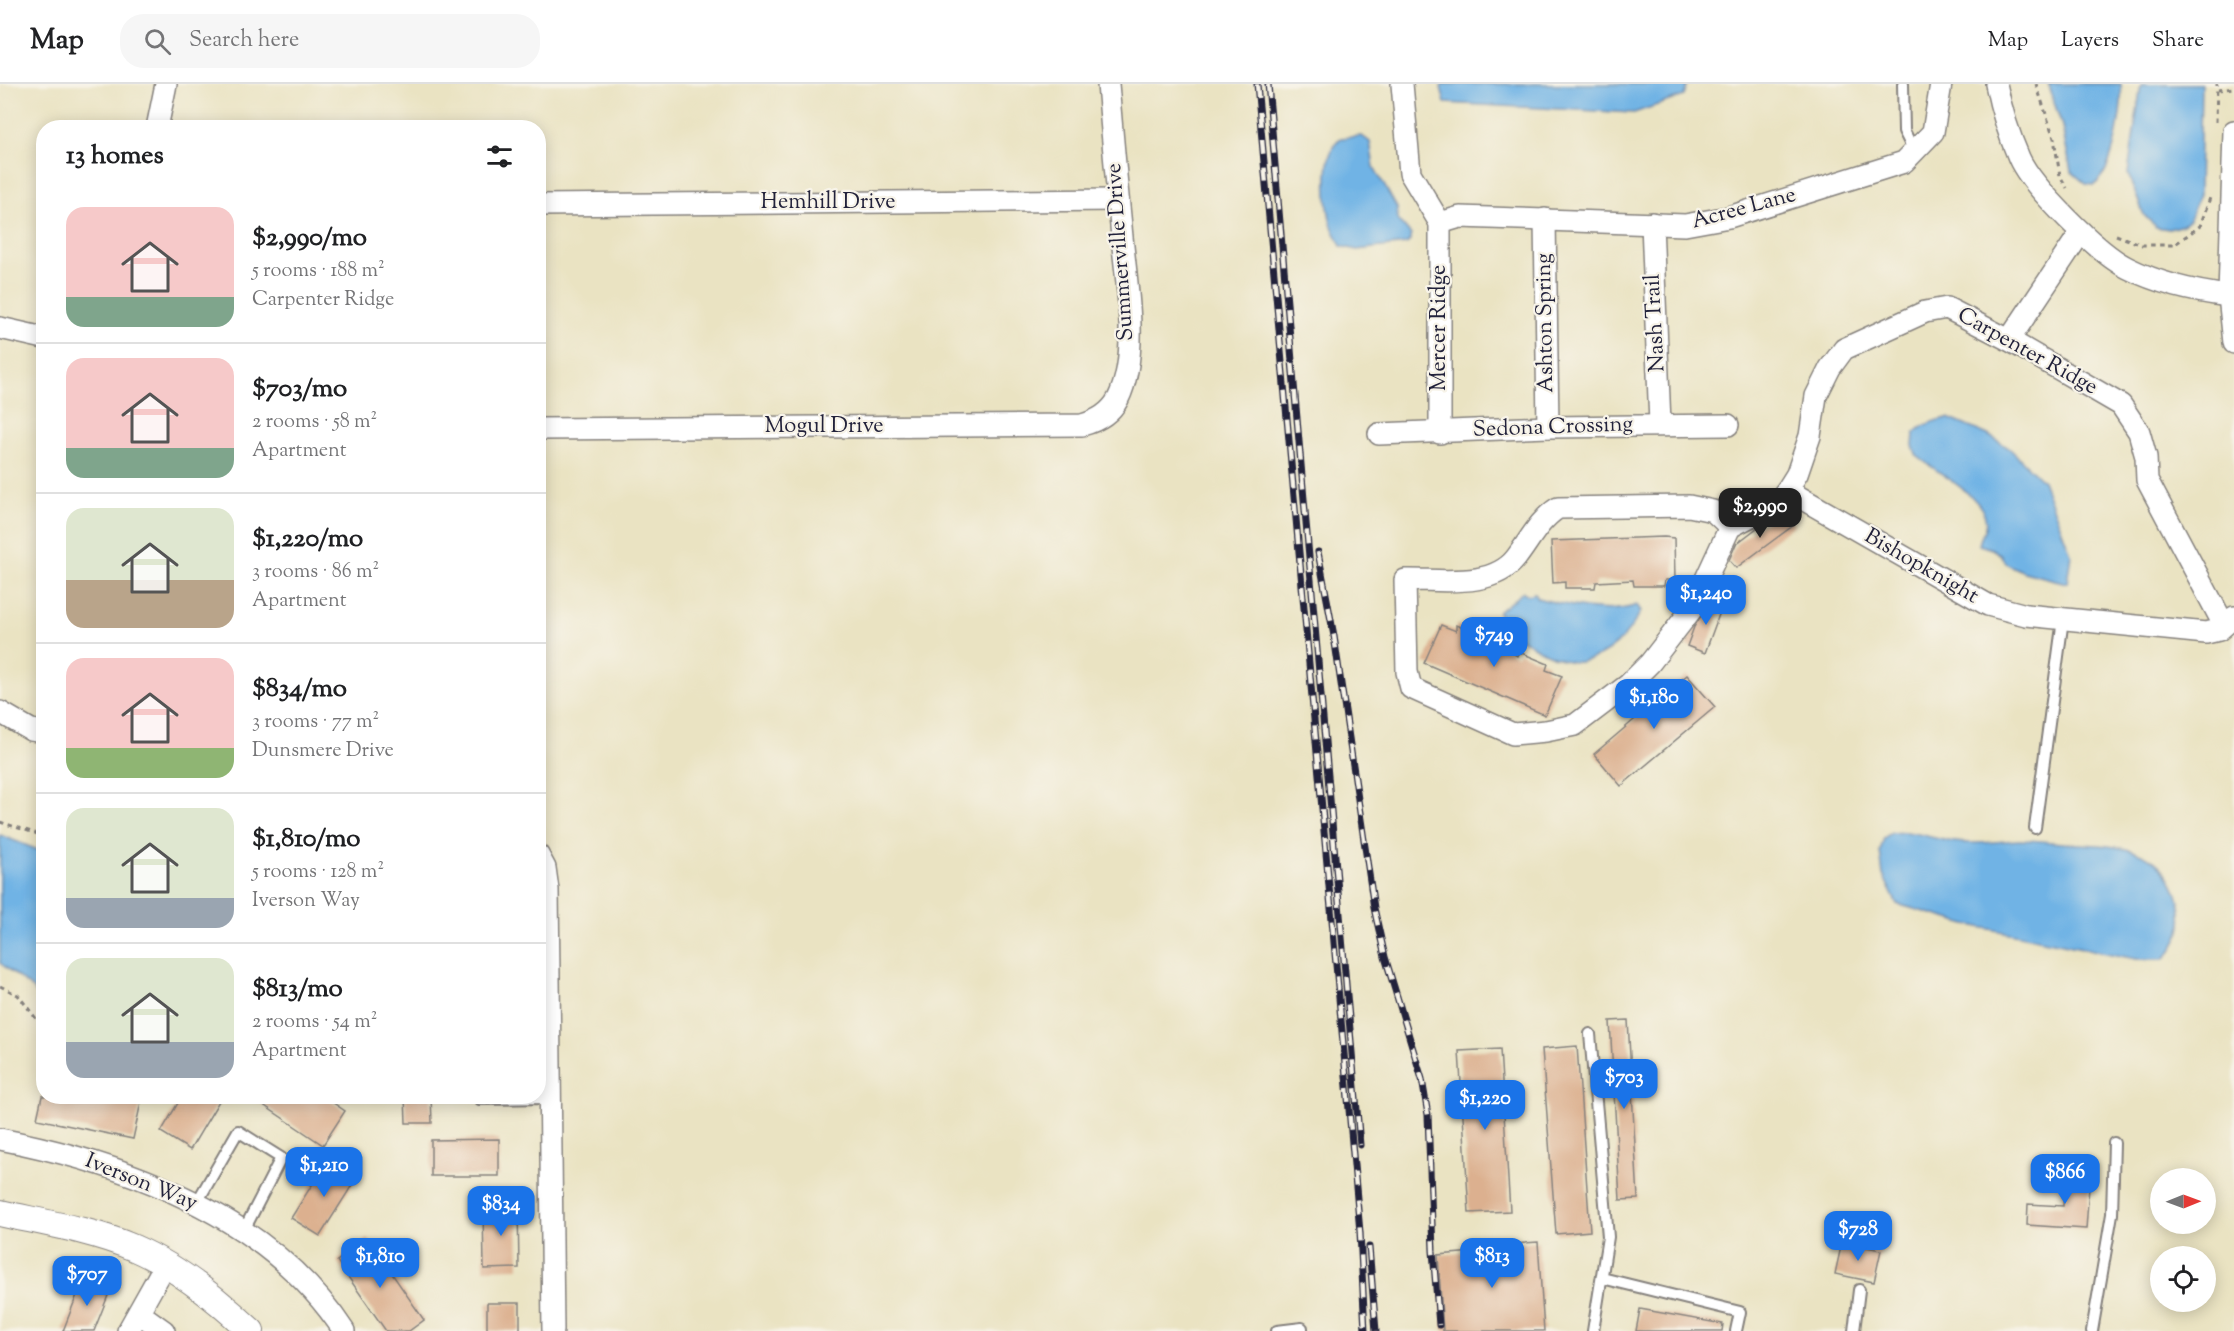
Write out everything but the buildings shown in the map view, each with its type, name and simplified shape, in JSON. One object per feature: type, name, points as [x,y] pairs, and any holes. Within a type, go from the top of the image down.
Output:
[{"type":"street","points":[[159,120],[166,84]]},
{"type":"street","name":"Summerville Drive","points":[[1107,414],[1117,400],[1128,363],[1128,312],[1108,84]]},
{"type":"street","points":[[1402,84],[1410,173],[1440,223]]},
{"type":"street","name":"Acree Lane","points":[[1440,223],[1460,217],[1685,225],[1729,217],[1904,162],[1933,132],[1941,84]]},
{"type":"street","points":[[1996,84],[2000,106],[2020,160],[2061,212],[2081,232],[2127,268],[2200,292],[2229,296]]},
{"type":"street","points":[[2225,127],[2229,296],[2234,342]]},
{"type":"street","name":"Hemhill Drive","points":[[546,205],[1118,200]]},
{"type":"street","name":"Ashton Spring","points":[[1545,219],[1548,427]]},
{"type":"street","name":"Mercer Ridge","points":[[1440,223],[1440,433]]},
{"type":"street","name":"Nash Trail","points":[[1652,223],[1660,424]]},
{"type":"street","points":[[2009,340],[2081,232]]},
{"type":"street","name":"Carpenter Ridge","points":[[1730,527],[1778,502],[1787,490],[1797,474],[1810,436],[1816,396],[1830,368],[1844,349],[1918,314],[1947,308],[2009,340],[2121,405],[2139,432],[2146,458],[2147,480],[2229,621]]},
{"type":"street","points":[[0,328],[36,336]]},
{"type":"street","name":"Mogul Drive","points":[[546,429],[1082,425],[1107,414]]},
{"type":"street","name":"Sedona Crossing","points":[[1379,434],[1660,424],[1728,425]]},
{"type":"street","name":"Bishopknight","points":[[1787,490],[1988,605],[2026,615],[2206,633],[2219,630],[2229,621]]},
{"type":"street","points":[[1689,506],[1713,511],[1730,527],[1692,609],[1650,663],[1629,684],[1575,725],[1546,732],[1513,734],[1411,688],[1407,672],[1405,580],[1478,579],[1498,573],[1514,561],[1545,517],[1558,508],[1689,506]]},
{"type":"street","points":[[0,712],[36,731]]},
{"type":"street","points":[[546,875],[548,890],[546,977]]},
{"type":"street","points":[[546,1078],[549,1098],[554,1331]]},
{"type":"street","name":"Iverson Way","points":[[0,1139],[58,1150],[180,1194],[262,1244],[304,1283],[344,1331]]},
{"type":"street","points":[[0,1213],[104,1237],[136,1249],[201,1288],[251,1331]]},
{"type":"street","points":[[128,1331],[165,1265]]},
{"type":"street","points":[[139,1313],[164,1331]]},
{"type":"lane","points":[[1903,84],[1904,131],[1914,151]]},
{"type":"lane","points":[[2036,828],[2063,619]]},
{"type":"lane","points":[[1590,1034],[1608,1238],[1593,1331]]},
{"type":"lane","points":[[196,1204],[238,1131],[281,1158],[243,1232]]},
{"type":"lane","points":[[2092,1331],[2112,1214],[2114,1143]]},
{"type":"lane","points":[[1602,1278],[1740,1312],[1736,1331]]},
{"type":"lane","points":[[1854,1331],[1859,1290]]},
{"type":"lane","points":[[1277,1331],[1302,1328],[1302,1331]]},
{"type":"path","points":[[2036,84],[2054,138],[2061,176],[2069,193]]},
{"type":"path","points":[[2217,84],[2225,127]]},
{"type":"path","points":[[2217,90],[2234,88]]},
{"type":"path","points":[[2114,234],[2142,245],[2174,245],[2200,226],[2213,191]]},
{"type":"path","points":[[0,822],[36,833]]},
{"type":"path","points":[[0,986],[18,995],[36,1019]]},
{"type":"water","points":[[1444,84],[1688,84],[1684,96],[1634,113],[1445,103],[1441,87]]},
{"type":"water","points":[[2048,84],[2121,84],[2119,123],[2112,153],[2101,178],[2094,185],[2086,184],[2071,171],[2062,126]]},
{"type":"water","points":[[2141,84],[2201,84],[2199,195],[2189,220],[2183,225],[2169,229],[2156,227],[2144,215],[2128,174]]},
{"type":"water","points":[[1362,136],[1370,142],[1374,167],[1397,208],[1398,220],[1411,235],[1411,241],[1406,244],[1357,250],[1341,246],[1332,226],[1327,188],[1331,153],[1341,138]]},
{"type":"water","points":[[1948,418],[1988,435],[2009,448],[2043,481],[2071,554],[2067,583],[2024,572],[2005,563],[2000,554],[1992,549],[1979,545],[1985,527],[1985,517],[1980,507],[1960,487],[1917,456],[1913,446],[1914,434],[1921,428]]},
{"type":"water","points":[[1523,592],[1528,595],[1535,593],[1537,598],[1574,606],[1614,610],[1637,605],[1641,611],[1624,636],[1609,650],[1590,659],[1571,662],[1533,646],[1520,638],[1502,620],[1498,612]]},
{"type":"water","points":[[1906,832],[1963,843],[2034,840],[2111,846],[2141,854],[2164,870],[2173,884],[2181,910],[2180,932],[2174,946],[2164,959],[2136,959],[1970,925],[1897,904],[1883,875],[1880,851],[1884,838],[1891,833]]},
{"type":"water","points":[[0,835],[36,849],[36,994],[0,963]]},
{"type":"railway","points":[[1257,84],[1360,1232],[1365,1331]]},
{"type":"railway","points":[[1268,84],[1360,1145]]},
{"type":"railway","points":[[1318,552],[1334,636],[1374,908],[1385,957],[1422,1079],[1428,1115],[1433,1251],[1439,1325]]},
{"type":"railway","points":[[1369,1247],[1376,1331]]}]
